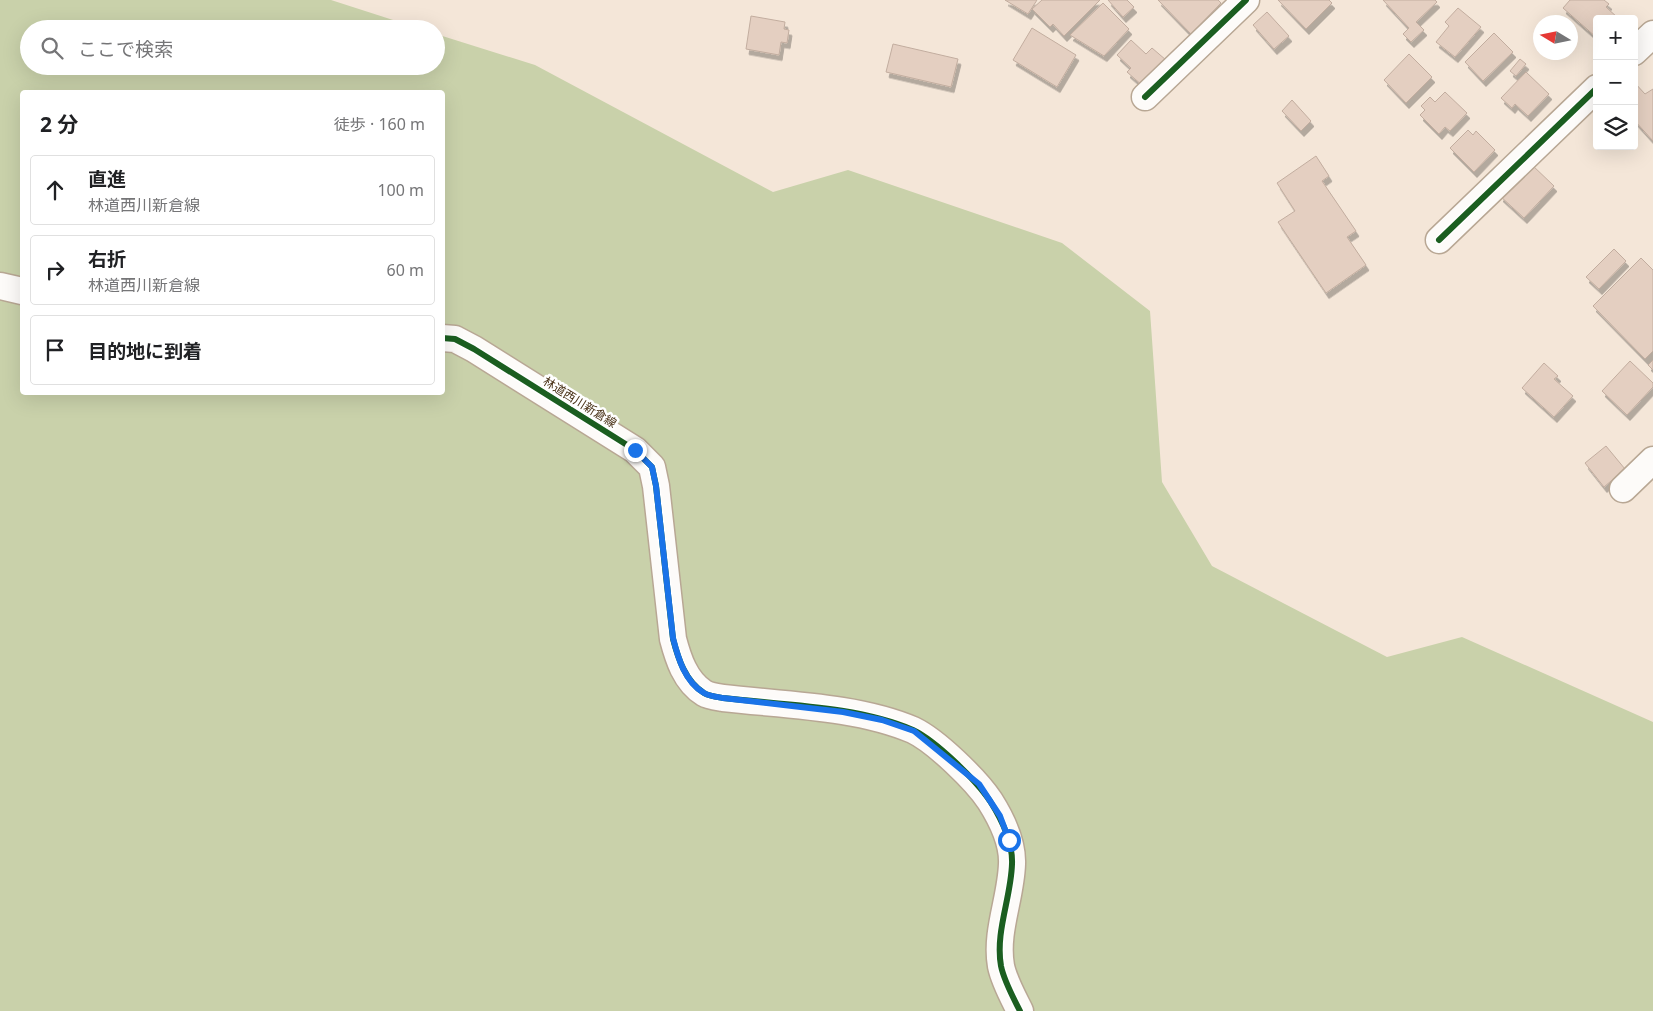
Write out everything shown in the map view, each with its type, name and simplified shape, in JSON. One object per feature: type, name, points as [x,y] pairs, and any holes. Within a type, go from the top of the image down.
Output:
[{"type":"street","points":[[1146,98],[1246,0]]},
{"type":"street","points":[[1638,48],[1653,34]]},
{"type":"street","points":[[1439,240],[1593,92]]},
{"type":"street","points":[[0,286],[20,291]]},
{"type":"street","name":"林道西川新倉線","points":[[445,338],[455,339],[474,349],[635,450],[652,467],[656,486],[673,638],[679,660],[690,680],[704,693],[723,698],[843,712],[890,722],[914,731],[979,784],[1000,816],[1009,840],[1013,864],[1000,940],[1001,966],[1020,1011]]},
{"type":"street","points":[[1623,489],[1653,460]]},
{"type":"green space","points":[[0,0],[331,0],[393,20],[20,20],[20,75],[445,75],[445,37],[535,65],[773,192],[848,170],[1062,243],[1150,311],[1162,482],[1212,566],[1387,657],[1462,637],[1653,722],[1653,1011],[0,1011]]},
{"type":"building","points":[[1005,0],[1037,0],[1028,14]]},
{"type":"building","points":[[1042,0],[1100,0],[1064,36],[1053,24],[1050,27],[1032,9]]},
{"type":"building","points":[[1108,0],[1127,0],[1134,7],[1123,17]]},
{"type":"building","points":[[1158,0],[1218,0],[1221,3],[1191,34]]},
{"type":"building","points":[[1278,0],[1329,0],[1332,3],[1306,29]]},
{"type":"building","points":[[1383,0],[1435,0],[1437,2],[1416,22],[1424,30],[1411,42],[1403,34],[1409,28]]},
{"type":"building","points":[[1570,0],[1604,0],[1609,4],[1606,7],[1615,15],[1593,15],[1593,34],[1578,21],[1578,15],[1571,15],[1563,8]]},
{"type":"building","points":[[1103,3],[1129,29],[1104,56],[1070,35]]},
{"type":"building","points":[[1458,8],[1481,27],[1455,57],[1436,42],[1449,26],[1445,22]]},
{"type":"building","points":[[1267,12],[1289,36],[1274,49],[1253,25]]},
{"type":"building","points":[[751,16],[785,22],[784,29],[789,30],[787,43],[781,42],[779,55],[746,49]]},
{"type":"building","points":[[1032,28],[1076,55],[1057,87],[1013,60]]},
{"type":"building","points":[[1494,33],[1513,52],[1483,81],[1465,62]]},
{"type":"building","points":[[1131,40],[1146,54],[1152,48],[1166,60],[1143,86],[1127,72],[1131,68],[1117,55]]},
{"type":"building","points":[[893,44],[958,59],[951,87],[886,72]]},
{"type":"building","points":[[1409,54],[1432,77],[1406,103],[1384,80]]},
{"type":"building","points":[[1520,59],[1526,64],[1516,76],[1510,71]]},
{"type":"building","points":[[1526,72],[1549,94],[1528,116],[1515,104],[1512,108],[1501,98]]},
{"type":"building","points":[[1638,86],[1645,94],[1653,89],[1653,141],[1638,124]]},
{"type":"building","points":[[1445,92],[1467,113],[1450,131],[1445,127],[1439,134],[1420,115],[1425,110],[1421,106],[1430,97],[1435,102]]},
{"type":"building","points":[[1292,100],[1311,121],[1301,131],[1282,111]]},
{"type":"building","points":[[1468,130],[1473,135],[1476,131],[1495,150],[1474,172],[1450,148]]},
{"type":"building","points":[[1316,156],[1329,176],[1322,181],[1356,231],[1347,237],[1366,265],[1326,293],[1278,222],[1295,211],[1277,183]]},
{"type":"building","points":[[1531,164],[1554,186],[1524,218],[1500,196]]},
{"type":"building","points":[[1614,249],[1626,261],[1599,289],[1586,277]]},
{"type":"building","points":[[1641,258],[1653,270],[1653,351],[1645,359],[1593,306]]},
{"type":"building","points":[[1653,360],[1653,370],[1648,365]]},
{"type":"building","points":[[1630,361],[1653,383],[1653,387],[1627,415],[1602,391]]},
{"type":"building","points":[[1544,363],[1558,376],[1554,379],[1573,396],[1554,417],[1522,388]]},
{"type":"building","points":[[1606,446],[1625,469],[1604,487],[1585,463]]},
{"type":"cycle path","points":[[1145,97],[1246,0]]},
{"type":"cycle path","points":[[1439,240],[1593,92]]},
{"type":"cycle path","points":[[445,338],[455,339],[474,349],[635,450],[652,467],[656,486],[673,639],[683,669],[697,688],[711,696],[844,711],[891,722],[913,730],[933,743],[955,762],[984,792],[999,816],[1011,848],[1011,877],[1000,940],[1000,953],[1004,977],[1020,1011]]},
{"type":"route","points":[[635,450],[652,467],[656,486],[666,596],[673,638],[679,660],[690,680],[704,693],[723,698],[843,712],[882,720],[914,731],[935,746],[979,784],[1000,816],[1009,840]]}]
